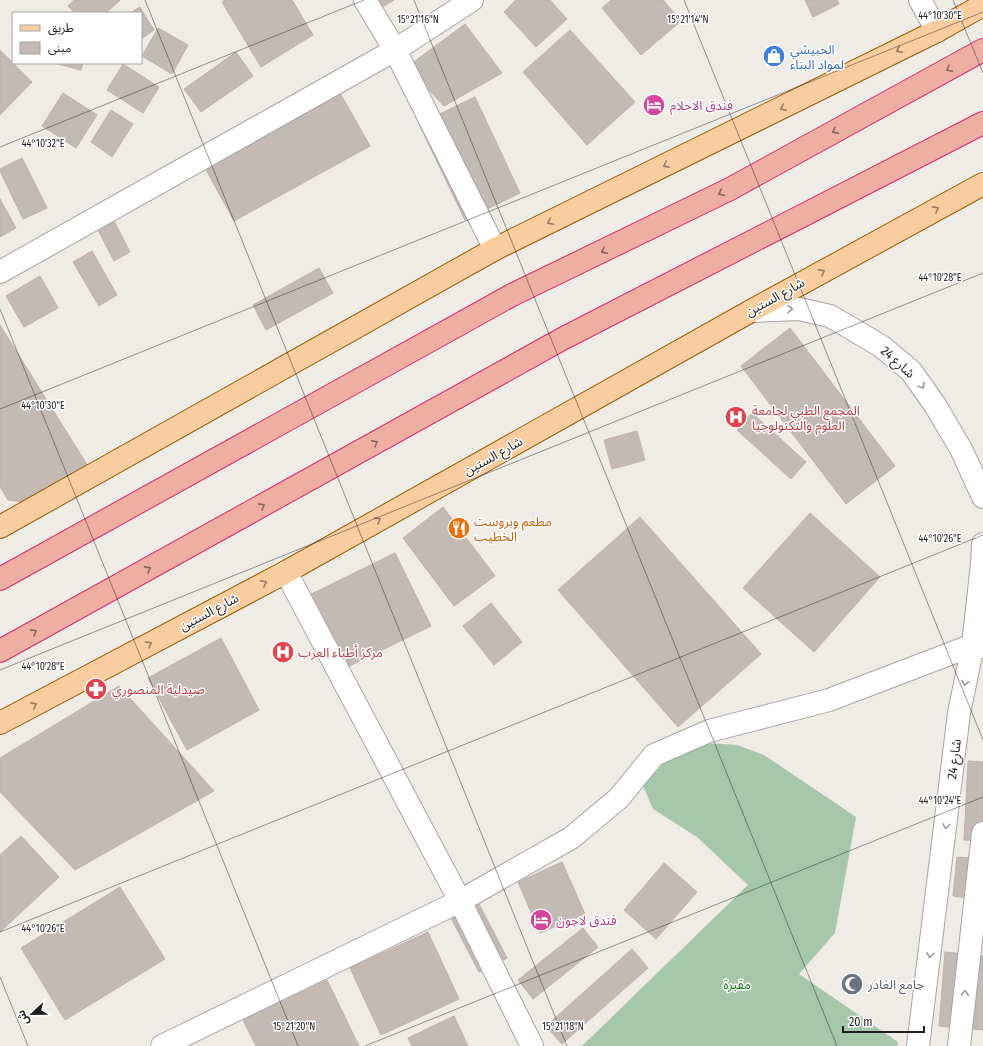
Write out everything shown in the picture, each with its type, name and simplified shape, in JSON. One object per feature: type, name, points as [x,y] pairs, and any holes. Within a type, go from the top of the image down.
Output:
[{"type":"highway","points":[[0,579],[512,296],[730,189],[983,50]]},
{"type":"highway","points":[[0,651],[564,338],[983,123]]},
{"type":"main road","points":[[1,523],[495,249],[937,31],[983,5]]},
{"type":"main road","name":"شارع الستين","points":[[0,723],[286,572],[751,311],[983,184]]},
{"type":"street","points":[[366,0],[395,50],[495,249]]},
{"type":"street","points":[[0,272],[395,50],[472,0]]},
{"type":"street","points":[[920,0],[937,31]]},
{"type":"street","name":"شارع 24","points":[[751,311],[799,309],[830,316],[881,346],[911,371],[935,405],[961,449],[983,497]]},
{"type":"street","name":"شارع 24","points":[[918,1046],[959,713],[978,646],[983,544]]},
{"type":"street","points":[[286,572],[460,901],[532,1046]]},
{"type":"street","points":[[162,1046],[460,901],[571,838],[619,798],[654,755],[709,731],[829,700],[978,646]]},
{"type":"street","points":[[959,1046],[983,833]]},
{"type":"green space","name":"مقبرة","points":[[707,743],[737,745],[764,755],[856,817],[835,933],[799,974],[898,1042],[897,1046],[582,1046],[748,885],[697,837],[653,809],[643,786],[673,753]]},
{"type":"building","points":[[74,0],[120,0],[107,12],[74,12],[68,6]]},
{"type":"building","points":[[225,0],[292,0],[313,35],[261,67],[222,2]]},
{"type":"building","points":[[358,0],[394,0],[367,16]]},
{"type":"building","points":[[516,0],[550,0],[567,19],[536,47],[504,12]]},
{"type":"building","points":[[611,0],[663,0],[681,21],[641,55],[602,8]]},
{"type":"building","points":[[805,0],[837,0],[839,4],[813,17]]},
{"type":"building","points":[[140,7],[154,30],[142,38],[142,12],[132,12]]},
{"type":"building","points":[[465,24],[502,73],[444,106],[407,67]]},
{"type":"building","points":[[158,28],[188,45],[172,74],[142,56]]},
{"type":"building","points":[[570,30],[635,102],[587,145],[523,72]]},
{"type":"building","points":[[0,50],[12,62],[12,64],[14,64],[32,82],[0,115]]},
{"type":"building","points":[[236,52],[253,76],[201,112],[184,89]]},
{"type":"building","points":[[58,64],[83,64],[81,70]]},
{"type":"building","points":[[123,64],[159,87],[143,113],[107,90]]},
{"type":"building","points":[[63,93],[97,115],[76,148],[42,126]]},
{"type":"building","points":[[340,93],[370,146],[234,221],[205,168]]},
{"type":"building","points":[[475,97],[520,193],[465,220],[419,124]]},
{"type":"building","points":[[111,110],[133,124],[112,157],[91,142]]},
{"type":"building","points":[[22,158],[47,208],[23,219],[0,171],[0,169]]},
{"type":"building","points":[[0,199],[16,228],[0,237]]},
{"type":"building","points":[[112,217],[130,252],[114,261],[96,226]]},
{"type":"building","points":[[92,251],[117,295],[99,306],[73,262]]},
{"type":"building","points":[[319,268],[333,293],[266,330],[253,305]]},
{"type":"building","points":[[40,276],[58,308],[24,327],[6,296]]},
{"type":"building","points":[[0,325],[89,468],[25,502],[8,500],[0,487]]},
{"type":"building","points":[[790,328],[895,466],[846,504],[741,366]]},
{"type":"building","points":[[752,413],[806,462],[791,479],[737,430]]},
{"type":"building","points":[[637,431],[645,460],[612,469],[604,440]]},
{"type":"building","points":[[443,507],[495,576],[454,606],[403,538]]},
{"type":"building","points":[[810,513],[880,577],[814,652],[743,588]]},
{"type":"building","points":[[640,517],[761,654],[678,727],[558,590]]},
{"type":"building","points":[[395,553],[431,626],[329,676],[293,603]]},
{"type":"building","points":[[491,603],[522,642],[494,665],[463,626]]},
{"type":"building","points":[[221,638],[259,710],[187,750],[148,678]]},
{"type":"building","points":[[119,686],[214,791],[75,870],[0,792],[0,758]]},
{"type":"building","points":[[968,761],[983,762],[983,841],[964,840]]},
{"type":"building","points":[[21,836],[59,877],[0,932],[0,855]]},
{"type":"building","points":[[957,857],[983,859],[983,900],[953,896]]},
{"type":"building","points":[[562,862],[585,914],[540,933],[518,882]]},
{"type":"building","points":[[664,863],[697,892],[656,939],[624,910]]},
{"type":"building","points":[[120,887],[165,959],[65,1020],[21,948]]},
{"type":"building","points":[[478,902],[507,958],[479,972],[450,916]]},
{"type":"building","points":[[583,928],[598,947],[533,999],[518,980]]},
{"type":"building","points":[[428,932],[459,999],[381,1035],[350,968]]},
{"type":"building","points":[[632,949],[648,968],[562,1044],[546,1026]]},
{"type":"building","points":[[945,952],[983,956],[983,1030],[939,1026]]},
{"type":"building","points":[[327,980],[359,1046],[256,1046],[243,1020]]},
{"type":"building","points":[[454,1016],[468,1046],[412,1046],[408,1038]]},
{"type":"place","name":"الحبيشي لمواد البناء","points":[[774,56]]},
{"type":"place","name":"فندق الاحلام","points":[[654,105]]},
{"type":"place","name":"المجمع الطبي لجامعة العلوم والتكنولوجيا","points":[[736,417]]},
{"type":"place","name":"مطعم وبروست الخطيب","points":[[459,528]]},
{"type":"place","name":"مركز أطباء العرب","points":[[283,652]]},
{"type":"place","name":"صيدلية المنصوري","points":[[96,689]]},
{"type":"place","name":"فندق لاجون","points":[[541,920]]},
{"type":"place","name":"جامع الغادر","points":[[852,984]]}]
